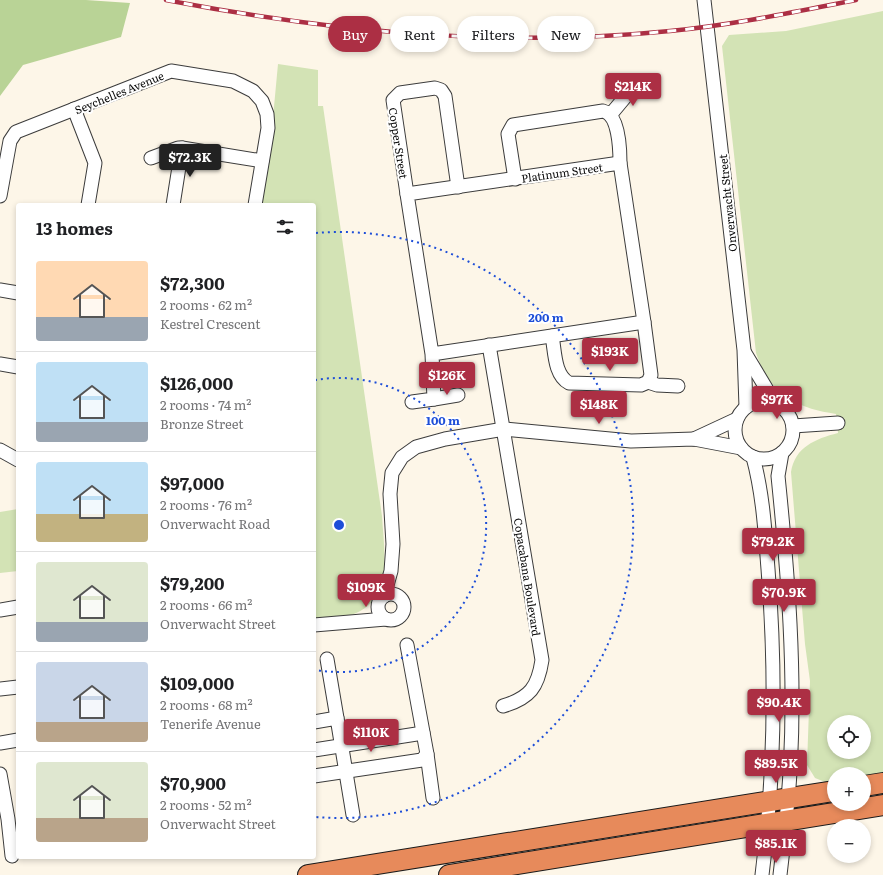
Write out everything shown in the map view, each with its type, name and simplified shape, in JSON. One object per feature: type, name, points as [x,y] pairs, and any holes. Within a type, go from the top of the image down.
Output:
[{"type":"highway","points":[[871,785],[883,783]]},
{"type":"highway","points":[[308,875],[827,792]]},
{"type":"highway","points":[[449,875],[883,805]]},
{"type":"street","name":"Onverwacht Street","points":[[704,0],[744,350],[746,407]]},
{"type":"street","name":"Seychelles Avenue","points":[[0,196],[10,141],[14,135],[20,131],[171,71],[233,81],[253,90],[265,108],[268,128],[255,203]]},
{"type":"street","points":[[611,114],[636,84]]},
{"type":"street","name":"Copper Street","points":[[407,194],[393,100],[400,93],[435,88],[441,90],[445,96],[458,187]]},
{"type":"street","points":[[74,109],[95,163],[88,203]]},
{"type":"street","points":[[515,178],[508,134],[513,125],[603,111],[611,114],[614,119],[644,322],[651,375],[648,382]]},
{"type":"street","points":[[151,158],[178,148],[182,148],[262,161]]},
{"type":"street","points":[[173,203],[182,148]]},
{"type":"street","name":"Platinum Street","points":[[407,194],[620,163]]},
{"type":"street","points":[[407,194],[432,354],[434,399]]},
{"type":"street","points":[[0,290],[16,293]]},
{"type":"street","points":[[432,354],[644,322]]},
{"type":"street","points":[[552,336],[559,373],[564,380],[569,383],[641,385],[648,382],[657,385],[678,386]]},
{"type":"street","points":[[489,346],[504,429]]},
{"type":"street","points":[[744,350],[775,403],[787,412],[793,426],[791,441],[782,454],[778,476],[790,617],[790,772],[778,800],[776,823],[762,875]]},
{"type":"street","points":[[0,364],[16,367]]},
{"type":"street","points":[[412,402],[458,395]]},
{"type":"street","points":[[741,448],[735,434],[737,420],[746,407],[760,401],[775,403]]},
{"type":"street","points":[[694,439],[737,420]]},
{"type":"street","points":[[793,426],[838,423]]},
{"type":"street","points":[[386,619],[379,610],[391,571],[393,544],[390,494],[392,473],[402,457],[416,447],[444,439],[504,429],[631,441],[694,439],[741,448],[753,457],[768,459],[782,454]]},
{"type":"street","name":"Copacabana Boulevard","points":[[503,706],[518,702],[528,694],[536,684],[542,660],[504,429]]},
{"type":"street","points":[[0,450],[16,459]]},
{"type":"street","points":[[753,457],[758,477],[764,519],[772,616],[773,744],[778,800],[776,823],[780,875]]},
{"type":"street","points":[[316,625],[386,619],[392,620],[398,618],[403,613],[405,607],[399,596],[391,571]]},
{"type":"street","points":[[348,622],[391,594],[399,596]]},
{"type":"street","points":[[0,610],[16,607]]},
{"type":"street","points":[[407,645],[427,754],[433,798]]},
{"type":"street","points":[[327,659],[353,815]]},
{"type":"street","points":[[0,689],[16,687]]},
{"type":"street","points":[[316,722],[337,718]]},
{"type":"street","points":[[316,750],[423,733]]},
{"type":"street","points":[[0,743],[16,740]]},
{"type":"street","points":[[316,776],[422,760],[427,754]]},
{"type":"street","points":[[0,774],[9,819],[12,856]]},
{"type":"green space","points":[[0,0],[86,0],[130,3],[121,37],[23,65],[0,96]]},
{"type":"green space","points":[[883,11],[883,774],[871,776],[871,767],[827,767],[827,782],[825,782],[815,778],[807,765],[810,681],[805,644],[791,472],[793,463],[797,456],[807,445],[814,441],[838,433],[836,414],[808,408],[786,397],[769,379],[756,353],[722,46],[729,35],[786,31]]},
{"type":"green space","points":[[278,64],[318,70],[318,106],[323,106],[382,516],[384,544],[383,573],[380,587],[374,599],[365,608],[351,615],[337,618],[316,620],[316,203],[259,203],[272,128]]},
{"type":"green space","points":[[16,509],[16,571],[0,573],[0,512]]},
{"type":"railway","points":[[166,0],[291,21],[354,28],[417,34],[543,38],[606,36],[670,31],[763,18],[856,0]]}]
